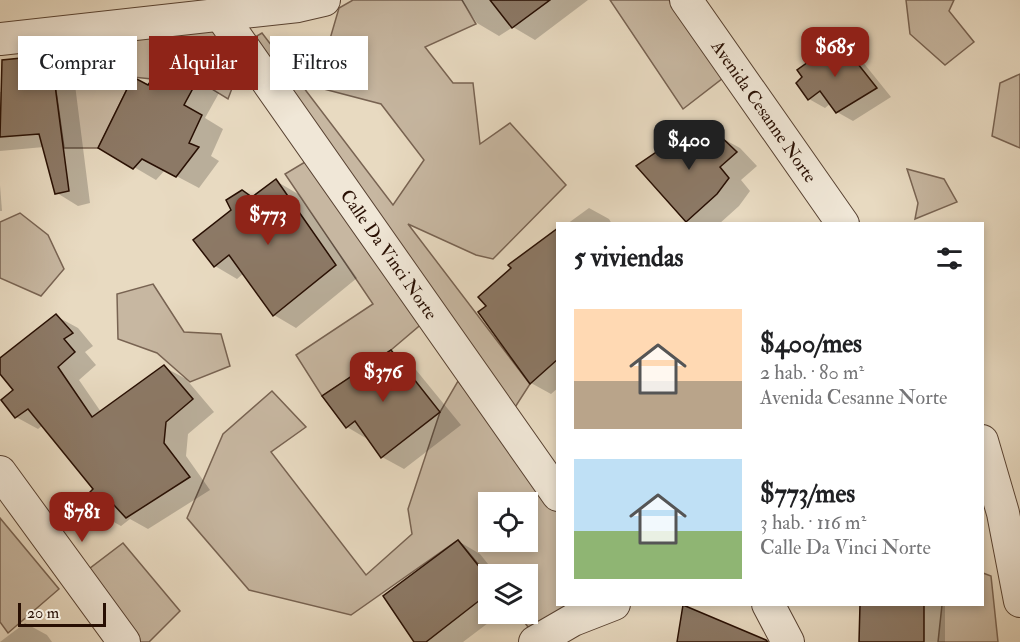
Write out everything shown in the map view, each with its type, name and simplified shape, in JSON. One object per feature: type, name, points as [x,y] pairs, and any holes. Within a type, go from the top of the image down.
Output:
[{"type":"street","points":[[0,39],[298,6],[324,0]]},
{"type":"street","name":"Avenida Cesanne Norte","points":[[686,0],[842,222]]},
{"type":"street","name":"Calle Da Vinci Norte","points":[[220,14],[556,492]]},
{"type":"street","points":[[984,448],[1002,513],[1020,601]]},
{"type":"street","points":[[0,472],[123,642]]},
{"type":"street","points":[[535,642],[573,620],[609,606]]},
{"type":"street","points":[[769,606],[788,642]]},
{"type":"shaded area","points":[[353,0],[462,0],[476,24],[425,47],[453,83],[473,83],[480,144],[510,123],[566,185],[493,259],[476,255],[408,224],[530,384],[512,412],[277,90],[305,90],[393,205],[424,160],[381,104],[327,90],[368,90],[368,36],[331,36],[339,8]]},
{"type":"shaded area","points":[[610,0],[669,0],[723,78],[683,109]]},
{"type":"shaded area","points":[[906,0],[954,0],[949,11],[974,42],[945,65],[910,34]]},
{"type":"shaded area","points":[[207,25],[221,36],[149,36],[149,79],[137,77],[137,36],[122,36]]},
{"type":"shaded area","points":[[262,33],[270,44],[270,81],[258,65],[257,36]]},
{"type":"shaded area","points":[[1020,74],[1020,148],[992,136],[1000,83]]},
{"type":"shaded area","points":[[56,90],[127,90],[98,148],[64,148]]},
{"type":"shaded area","points":[[213,90],[231,90],[228,99]]},
{"type":"shaded area","points":[[315,156],[425,321],[391,350],[322,396],[296,355],[373,304],[285,174]]},
{"type":"shaded area","points":[[907,169],[944,179],[957,202],[915,219],[918,203]]},
{"type":"shaded area","points":[[20,213],[48,235],[64,269],[41,296],[0,278],[0,222]]},
{"type":"shaded area","points":[[153,284],[184,332],[221,334],[230,366],[190,382],[157,353],[118,339],[117,294]]},
{"type":"shaded area","points":[[458,381],[556,507],[556,606],[579,606],[538,640],[526,624],[538,624],[538,564],[478,564],[458,540],[351,615],[249,590],[187,518],[223,434],[272,391],[306,427],[271,452],[366,575],[412,534],[408,509],[440,412]]},
{"type":"shaded area","points":[[0,518],[59,589],[8,633],[0,622]]},
{"type":"shaded area","points":[[123,543],[180,611],[149,642],[138,642],[85,572]]},
{"type":"shaded area","points":[[984,573],[991,576],[998,642],[938,642],[942,606],[984,606]]},
{"type":"building","points":[[490,0],[550,0],[512,28]]},
{"type":"building","points":[[839,40],[877,88],[836,113],[820,91],[808,100],[796,83],[802,77],[797,70]]},
{"type":"building","points":[[18,58],[18,90],[56,90],[69,191],[55,194],[39,134],[0,137],[2,60]]},
{"type":"building","points":[[137,79],[149,84],[149,90],[192,90],[184,105],[202,115],[189,143],[199,147],[176,177],[142,159],[133,169],[98,148],[127,90],[137,90]]},
{"type":"building","points":[[693,127],[707,142],[718,134],[737,152],[720,167],[729,178],[717,194],[686,222],[636,166]]},
{"type":"building","points":[[276,179],[336,265],[273,316],[229,255],[214,267],[193,240],[231,210],[226,200],[242,190],[252,197]]},
{"type":"building","points":[[556,229],[556,361],[530,384],[478,312],[486,306],[478,297],[511,268],[508,265]]},
{"type":"building","points":[[56,314],[73,333],[64,339],[75,352],[58,367],[92,417],[164,365],[193,399],[166,422],[164,443],[190,477],[126,518],[113,504],[98,515],[85,497],[93,489],[28,409],[15,418],[1,400],[13,390],[0,374],[0,358]]},
{"type":"building","points":[[391,350],[440,412],[381,458],[355,421],[346,428],[322,396]]},
{"type":"building","points":[[458,540],[478,565],[478,602],[426,642],[414,642],[383,596]]},
{"type":"building","points":[[683,606],[685,606],[768,642],[677,642]]},
{"type":"building","points":[[860,606],[924,606],[924,642],[859,642]]}]
